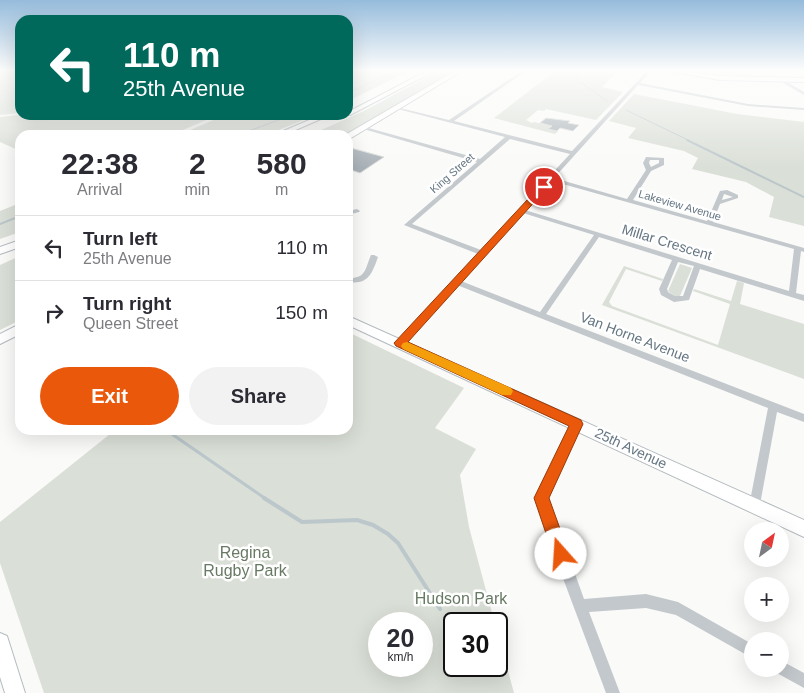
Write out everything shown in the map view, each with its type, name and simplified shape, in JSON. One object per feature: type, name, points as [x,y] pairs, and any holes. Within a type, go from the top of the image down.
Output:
[{"type":"street","points":[[353,111],[368,103]]},
{"type":"street","points":[[353,133],[404,103]]},
{"type":"street","points":[[450,122],[477,103]]},
{"type":"street","points":[[400,343],[619,103]]},
{"type":"street","points":[[739,103],[804,109]]},
{"type":"street","points":[[396,108],[573,153]]},
{"type":"street","points":[[290,130],[315,120]]},
{"type":"street","points":[[311,130],[335,120]]},
{"type":"street","points":[[363,128],[481,161]]},
{"type":"street","name":"King Street","points":[[483,253],[408,225],[509,137]]},
{"type":"street","points":[[629,201],[649,170]]},
{"type":"street","name":"Lakeview Avenue","points":[[550,179],[801,249]]},
{"type":"street","points":[[709,224],[718,203]]},
{"type":"street","points":[[353,212],[357,211]]},
{"type":"street","name":"Millar Crescent","points":[[522,211],[804,298]]},
{"type":"street","points":[[541,316],[598,234]]},
{"type":"street","points":[[0,246],[15,240]]},
{"type":"street","points":[[0,252],[15,245]]},
{"type":"street","points":[[792,294],[801,249]]},
{"type":"street","points":[[0,258],[15,252]]},
{"type":"street","points":[[353,281],[362,280],[367,276],[374,258]]},
{"type":"street","points":[[676,258],[663,289],[664,294],[674,299],[686,298],[698,265]]},
{"type":"street","name":"Van Horne Avenue","points":[[456,282],[804,418]]},
{"type":"street","name":"25th Avenue","points":[[353,322],[804,528]]},
{"type":"street","points":[[0,340],[15,331]]},
{"type":"street","points":[[755,506],[773,406]]},
{"type":"street","points":[[577,424],[542,498],[613,693]]},
{"type":"street","points":[[580,606],[646,601],[678,609],[744,646]]},
{"type":"street","points":[[0,643],[15,693]]},
{"type":"street","points":[[789,672],[804,681]]},
{"type":"green space","points":[[0,103],[15,103],[15,114],[0,115]]},
{"type":"green space","points":[[378,103],[398,103],[353,130],[321,130],[344,120],[353,120],[353,116]]},
{"type":"green space","points":[[513,103],[612,103],[596,120],[546,109],[544,111],[538,110],[526,120],[532,123],[552,126],[549,129],[558,131],[555,134],[494,118]]},
{"type":"green space","points":[[625,103],[682,103],[737,114],[804,122],[804,226],[769,217],[774,197],[746,182],[692,169],[698,158],[684,151],[628,138],[636,128],[609,121]]},
{"type":"green space","points":[[15,116],[15,120],[206,120],[183,130],[15,130],[15,149],[0,142],[0,117]]},
{"type":"green space","points":[[214,120],[304,120],[278,130],[190,130]]},
{"type":"green space","points":[[15,205],[15,234],[0,239],[0,211]]},
{"type":"green space","points":[[15,258],[15,322],[0,330],[0,265]]},
{"type":"green space","points":[[680,264],[692,268],[680,296],[676,297],[668,291]]},
{"type":"green space","points":[[624,266],[663,279],[662,281],[626,269],[609,302],[612,306],[718,345],[730,304],[693,291],[694,289],[731,301],[737,281],[744,283],[740,304],[804,324],[804,379],[602,305]]},
{"type":"green space","name":"Regina Rugby Park","points":[[353,334],[464,388],[435,428],[476,449],[460,475],[469,527],[492,612],[443,612],[443,677],[508,677],[508,671],[514,693],[44,693],[0,563],[0,522],[109,435],[353,435]]},
{"type":"building","points":[[546,118],[570,121],[568,123],[579,125],[573,131],[560,128],[557,131],[548,129],[552,126],[540,123]]},
{"type":"building","points":[[353,149],[384,157],[360,173],[353,171]]},
{"type":"waterway","points":[[626,110],[690,141]]},
{"type":"waterway","points":[[252,130],[278,120]]},
{"type":"waterway","points":[[687,140],[804,197]]},
{"type":"waterway","points":[[0,224],[15,218]]},
{"type":"waterway","points":[[173,435],[266,499]]},
{"type":"waterway","points":[[264,498],[302,522],[357,520],[373,525],[388,534],[398,543],[440,609]]},
{"type":"slow traffic","points":[[407,346],[507,391]]},
{"type":"route","points":[[544,187],[400,343],[577,424],[542,498],[561,554]]},
{"type":"park label","name":"Hudson Park","points":[[461,598]]}]
